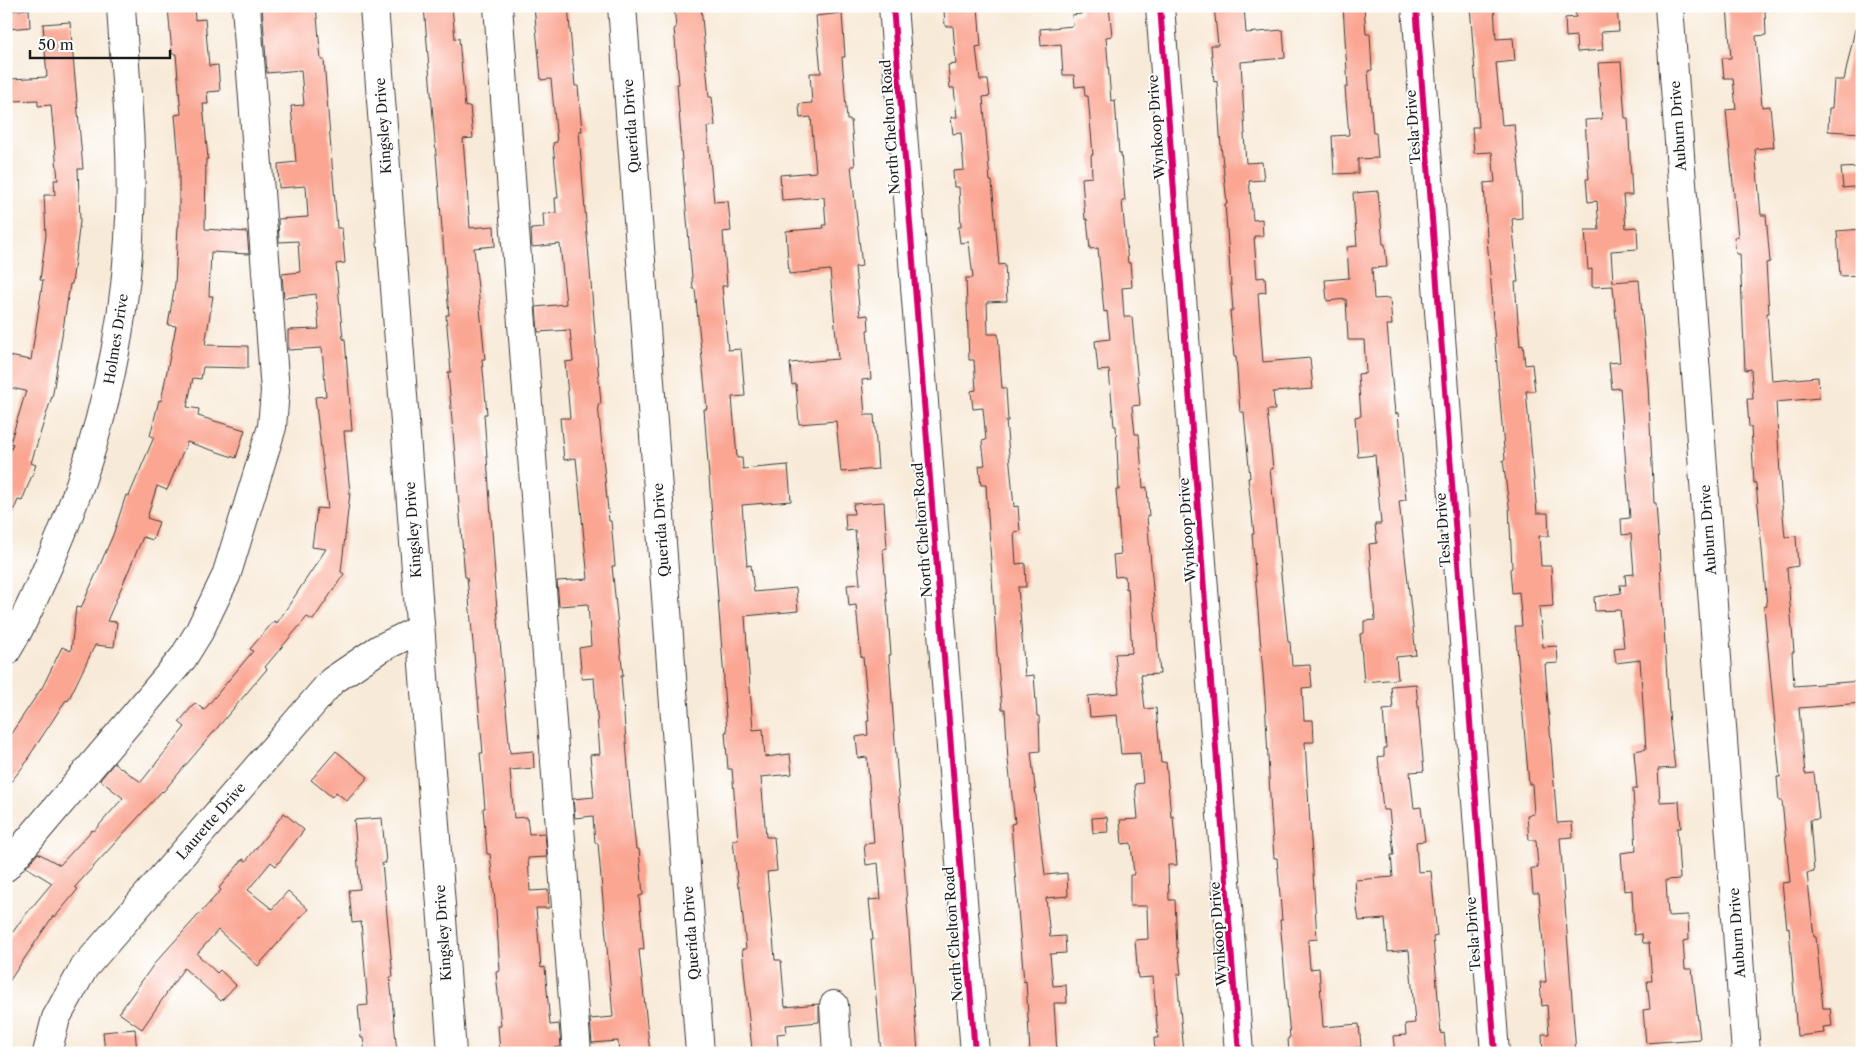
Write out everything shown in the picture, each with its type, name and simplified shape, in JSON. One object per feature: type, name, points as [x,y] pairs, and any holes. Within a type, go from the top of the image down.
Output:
[{"type":"street","name":"Holmes Drive","points":[[6,652],[35,597],[78,492],[104,408],[112,369],[126,274],[130,217],[130,162],[121,6]]},
{"type":"street","points":[[6,867],[183,658],[199,632],[226,576],[272,427],[275,391],[246,6]]},
{"type":"street","name":"Kingsley Drive","points":[[374,6],[452,1053]]},
{"type":"street","points":[[498,6],[577,1053]]},
{"type":"street","name":"Querida Drive","points":[[622,6],[700,1053]]},
{"type":"street","name":"North Chelton Road","points":[[893,6],[975,1053]]},
{"type":"street","name":"Wynkoop Drive","points":[[1160,6],[1239,1053]]},
{"type":"street","name":"Tesla Drive","points":[[1416,6],[1495,1053]]},
{"type":"street","name":"Auburn Drive","points":[[1669,6],[1746,1053]]},
{"type":"street","name":"Laurette Drive","points":[[47,1053],[56,1018],[84,968],[332,681],[379,648],[420,629]]},
{"type":"street","points":[[834,1004],[837,1053]]},
{"type":"building","points":[[194,6],[195,20],[205,19],[209,66],[218,65],[220,91],[207,92],[208,104],[203,104],[208,159],[206,159],[205,229],[247,232],[249,254],[211,252],[209,296],[213,296],[205,345],[248,346],[248,368],[203,367],[201,379],[193,378],[187,407],[199,409],[198,416],[245,430],[236,458],[187,442],[167,490],[157,486],[147,518],[159,522],[153,540],[143,537],[107,621],[117,622],[114,647],[95,645],[68,701],[66,700],[29,759],[6,788],[6,741],[43,686],[62,647],[71,651],[76,607],[81,608],[113,535],[126,495],[129,496],[154,437],[150,436],[159,400],[161,401],[176,326],[168,325],[175,284],[179,226],[179,161],[175,115],[181,114],[176,54],[172,54],[168,7]]},
{"type":"building","points":[[262,6],[316,6],[321,60],[324,60],[337,228],[342,228],[345,263],[336,264],[343,339],[345,339],[352,431],[344,431],[350,493],[341,572],[344,574],[313,620],[307,617],[265,667],[267,669],[163,792],[75,887],[78,889],[55,917],[53,916],[6,986],[6,942],[22,919],[52,883],[26,867],[38,853],[60,865],[123,798],[100,780],[114,763],[141,782],[185,727],[179,722],[195,703],[204,710],[253,651],[250,649],[274,621],[277,623],[326,549],[312,547],[317,508],[328,509],[315,397],[326,396],[322,348],[288,350],[288,330],[319,329],[316,294],[284,298],[282,274],[300,272],[298,241],[279,242],[278,219],[308,217],[306,186],[279,188],[278,164],[296,162],[291,106],[304,105],[301,70],[267,73]]},
{"type":"building","points":[[424,6],[452,6],[455,39],[459,38],[465,107],[470,106],[473,138],[463,139],[470,228],[494,226],[495,246],[474,248],[485,359],[482,359],[487,414],[484,414],[494,575],[510,753],[533,751],[534,768],[510,770],[514,818],[527,817],[529,834],[545,833],[547,857],[528,858],[530,891],[548,890],[549,908],[536,908],[541,968],[545,967],[550,1025],[559,1024],[561,1047],[528,1050],[528,1053],[500,1053],[498,1026],[501,1026],[496,972],[500,971],[496,911],[490,854],[487,854],[480,753],[483,753],[467,577],[465,577],[448,372],[451,372],[446,315],[449,315]]},
{"type":"building","points":[[534,6],[568,6],[575,86],[578,86],[582,131],[579,131],[601,404],[598,404],[615,566],[612,566],[623,676],[621,676],[630,793],[636,849],[639,849],[643,895],[639,896],[644,949],[639,950],[650,1053],[619,1053],[618,1041],[592,1043],[590,1019],[613,1017],[598,843],[595,843],[593,816],[575,818],[573,799],[594,797],[590,755],[600,754],[594,678],[582,679],[579,648],[591,646],[588,604],[559,606],[557,581],[588,579],[576,458],[564,460],[560,418],[570,418],[565,362],[573,361],[570,330],[538,332],[536,307],[566,304],[560,244],[532,247],[531,229],[544,228],[543,214],[556,213],[555,198],[558,198],[553,143],[557,142],[551,79],[541,80]]},
{"type":"building","points":[[674,6],[701,6],[709,97],[712,97],[715,126],[707,127],[714,202],[728,201],[731,231],[723,232],[727,286],[722,286],[728,350],[741,349],[745,396],[732,397],[737,458],[742,458],[743,469],[788,465],[791,501],[742,505],[747,566],[751,565],[754,592],[796,588],[798,611],[745,616],[753,730],[763,729],[765,757],[790,754],[792,774],[761,777],[766,837],[774,837],[777,871],[767,872],[775,960],[781,960],[785,1007],[819,1004],[819,1022],[786,1025],[787,1033],[777,1034],[778,1047],[752,1050],[742,949],[746,949],[733,840],[738,840],[732,769],[728,769],[725,732],[727,732],[724,679],[704,409],[707,409],[695,289],[693,289],[680,137]]},
{"type":"building","points":[[1080,6],[1109,6],[1112,36],[1106,37],[1111,101],[1115,100],[1125,201],[1122,201],[1132,287],[1122,288],[1124,317],[1132,317],[1140,405],[1132,406],[1135,434],[1139,434],[1143,488],[1147,487],[1149,516],[1147,516],[1160,674],[1141,675],[1145,709],[1156,708],[1161,763],[1166,762],[1171,817],[1173,816],[1177,865],[1168,865],[1169,900],[1175,900],[1177,948],[1181,974],[1177,975],[1184,1053],[1155,1053],[1154,1038],[1158,1038],[1153,977],[1138,978],[1135,940],[1148,939],[1147,906],[1130,906],[1130,875],[1134,875],[1131,843],[1122,844],[1120,820],[1138,819],[1135,784],[1143,783],[1140,753],[1121,754],[1117,715],[1090,717],[1088,696],[1119,693],[1115,654],[1132,653],[1128,588],[1126,589],[1125,576],[1115,577],[1113,555],[1121,554],[1116,490],[1119,490],[1116,426],[1114,426],[1109,370],[1098,371],[1095,341],[1110,339],[1107,311],[1104,312],[1098,248],[1090,249],[1087,219],[1085,219],[1082,178],[1092,177],[1091,155],[1093,155],[1088,96],[1085,96],[1084,86],[1075,87],[1074,75],[1063,75],[1061,44],[1041,46],[1040,29],[1073,26],[1072,15],[1081,14]]},
{"type":"building","points":[[1214,6],[1244,6],[1246,33],[1283,30],[1285,58],[1241,62],[1244,134],[1246,163],[1262,162],[1264,180],[1249,181],[1253,220],[1262,219],[1263,236],[1254,236],[1257,278],[1265,277],[1266,292],[1258,293],[1263,362],[1310,358],[1313,389],[1273,392],[1275,410],[1267,410],[1273,469],[1270,469],[1288,642],[1290,642],[1292,666],[1310,665],[1312,687],[1302,688],[1304,720],[1313,720],[1314,742],[1305,742],[1317,939],[1308,940],[1310,969],[1319,968],[1323,1027],[1359,1024],[1361,1047],[1341,1049],[1341,1053],[1289,1053],[1288,1038],[1290,1037],[1277,858],[1274,858],[1265,699],[1252,534],[1254,534],[1248,478],[1250,478],[1244,412],[1240,412],[1230,311],[1233,311],[1225,204],[1227,204],[1217,81],[1214,82],[1211,45],[1218,45]]},
{"type":"building","points":[[1343,6],[1364,6],[1366,34],[1370,34],[1372,70],[1368,71],[1373,133],[1376,133],[1378,158],[1358,159],[1358,173],[1334,174],[1332,136],[1349,135],[1345,87],[1348,87]]},
{"type":"building","points":[[1470,6],[1494,6],[1496,39],[1513,38],[1515,61],[1496,63],[1502,125],[1514,124],[1521,189],[1522,218],[1512,219],[1518,282],[1515,282],[1520,346],[1523,345],[1525,365],[1532,364],[1535,391],[1526,391],[1537,513],[1548,513],[1549,536],[1539,536],[1541,566],[1551,566],[1553,606],[1539,607],[1543,647],[1557,646],[1558,663],[1545,664],[1557,823],[1572,822],[1573,837],[1560,838],[1576,1053],[1543,1053],[1542,1034],[1549,1034],[1547,1005],[1542,1006],[1540,982],[1546,982],[1539,893],[1533,893],[1531,868],[1538,868],[1536,840],[1529,840],[1527,815],[1534,814],[1532,784],[1529,784],[1515,626],[1522,626],[1519,592],[1512,593],[1509,506],[1503,460],[1505,460],[1487,239],[1484,183],[1495,182],[1492,152],[1474,153],[1472,127],[1479,127]]},
{"type":"building","points":[[1727,6],[1754,6],[1755,11],[1765,10],[1766,35],[1756,36],[1762,107],[1770,106],[1774,147],[1755,149],[1761,215],[1766,215],[1770,262],[1766,263],[1769,313],[1767,313],[1772,381],[1818,377],[1819,398],[1776,402],[1785,537],[1796,536],[1798,566],[1787,568],[1794,652],[1792,652],[1794,686],[1862,681],[1862,703],[1799,708],[1805,774],[1814,773],[1819,819],[1810,820],[1814,872],[1807,873],[1823,1008],[1830,1008],[1832,1026],[1823,1027],[1824,1033],[1797,1036],[1789,927],[1787,928],[1782,883],[1790,882],[1782,801],[1779,801],[1777,777],[1780,777],[1764,607],[1767,606],[1747,399],[1753,399],[1751,369],[1745,370],[1740,254],[1736,254],[1734,237],[1738,237],[1726,110],[1736,109],[1733,78],[1724,78],[1722,58],[1731,58]]},
{"type":"building","points":[[978,7],[981,46],[976,47],[980,80],[988,80],[990,96],[983,97],[999,265],[1005,264],[1007,301],[987,302],[988,334],[998,334],[1002,388],[1006,388],[1008,421],[1006,421],[1014,507],[1018,506],[1020,531],[1014,532],[1016,564],[1025,563],[1026,587],[1018,587],[1025,676],[1034,675],[1037,716],[1039,716],[1040,751],[1031,752],[1045,875],[1067,873],[1068,896],[1046,898],[1050,937],[1065,936],[1066,953],[1050,954],[1053,986],[1066,985],[1067,1003],[1054,1003],[1057,1053],[1030,1053],[1026,981],[1024,982],[1011,824],[1015,823],[1005,709],[1002,709],[997,654],[986,485],[981,485],[979,466],[985,465],[982,441],[986,440],[983,408],[973,409],[971,391],[976,390],[974,360],[969,360],[966,278],[973,278],[969,242],[960,243],[958,227],[961,227],[959,187],[954,187],[953,171],[964,170],[961,133],[953,134],[951,117],[957,117],[954,88],[950,88],[948,65],[956,64],[953,26],[945,26],[944,10]]},
{"type":"building","points":[[1617,7],[1619,31],[1601,32],[1603,50],[1577,52],[1576,36],[1566,37],[1565,18],[1576,17],[1575,10]]},
{"type":"building","points":[[29,9],[30,27],[8,29],[7,11]]},
{"type":"building","points":[[842,13],[845,57],[842,57],[847,120],[851,120],[855,166],[851,166],[862,266],[855,267],[860,316],[868,315],[869,330],[867,330],[871,379],[862,380],[865,415],[874,415],[878,469],[841,472],[836,421],[799,424],[796,384],[792,385],[790,363],[838,359],[830,270],[789,274],[786,231],[824,228],[823,225],[826,225],[824,197],[782,200],[780,175],[816,172],[811,117],[800,118],[799,104],[812,103],[810,73],[821,73],[816,16]]},
{"type":"building","points":[[70,22],[83,169],[78,169],[80,221],[72,284],[70,284],[53,393],[31,463],[36,465],[22,501],[18,500],[7,527],[6,461],[13,444],[10,443],[26,391],[6,387],[6,372],[9,356],[31,360],[43,280],[40,280],[46,235],[44,195],[55,195],[54,180],[58,180],[51,105],[38,106],[38,100],[13,101],[11,79],[47,77],[43,24]]},
{"type":"building","points":[[1855,29],[1862,30],[1862,133],[1828,131],[1829,108],[1832,108],[1834,80],[1844,80]]},
{"type":"building","points":[[1621,62],[1625,118],[1628,118],[1632,195],[1623,195],[1626,228],[1637,227],[1638,249],[1611,251],[1613,282],[1639,280],[1648,385],[1654,503],[1656,503],[1670,727],[1675,768],[1658,769],[1660,802],[1679,801],[1681,828],[1677,828],[1680,879],[1666,880],[1668,916],[1688,915],[1689,940],[1683,941],[1685,969],[1692,969],[1700,1039],[1646,1043],[1643,1010],[1650,1009],[1647,981],[1652,981],[1649,943],[1643,943],[1642,934],[1634,935],[1632,890],[1624,891],[1621,853],[1636,851],[1633,789],[1637,789],[1634,751],[1646,749],[1640,660],[1616,663],[1614,648],[1624,647],[1620,610],[1595,611],[1594,597],[1621,593],[1620,585],[1626,585],[1625,575],[1634,574],[1631,534],[1622,535],[1621,519],[1630,518],[1620,388],[1612,389],[1609,363],[1620,362],[1613,286],[1592,287],[1592,269],[1588,270],[1585,230],[1599,230],[1597,201],[1588,202],[1586,179],[1589,179],[1585,120],[1602,119],[1598,63]]},
{"type":"building","points":[[1862,167],[1862,186],[1843,188],[1841,168]]},
{"type":"building","points":[[1378,191],[1387,267],[1372,268],[1374,299],[1390,298],[1392,325],[1387,325],[1395,414],[1398,413],[1406,500],[1399,501],[1416,655],[1396,657],[1398,679],[1364,682],[1360,634],[1364,633],[1364,621],[1375,620],[1369,544],[1377,543],[1375,524],[1381,524],[1375,455],[1358,457],[1355,417],[1361,416],[1358,374],[1366,373],[1364,340],[1348,340],[1346,299],[1327,301],[1325,280],[1349,278],[1347,247],[1357,246],[1353,193]]},
{"type":"building","points":[[1862,229],[1862,275],[1840,276],[1837,231]]},
{"type":"building","points":[[884,502],[887,548],[883,549],[891,655],[889,655],[918,1053],[881,1053],[869,900],[881,899],[878,863],[866,865],[864,844],[874,843],[867,757],[858,758],[856,737],[868,735],[867,721],[869,721],[856,605],[849,606],[847,585],[860,584],[855,530],[846,531],[845,514],[854,514],[853,504]]},
{"type":"building","points":[[1416,684],[1424,771],[1410,772],[1414,808],[1421,807],[1425,841],[1416,842],[1418,872],[1431,871],[1437,936],[1433,937],[1441,1034],[1444,1033],[1446,1053],[1395,1053],[1393,1036],[1406,1035],[1405,1024],[1415,1023],[1409,950],[1388,952],[1385,919],[1359,921],[1357,908],[1355,880],[1393,877],[1391,855],[1394,855],[1389,810],[1383,810],[1378,757],[1384,756],[1384,748],[1386,748],[1383,710],[1393,709],[1391,686]]},
{"type":"building","points":[[336,751],[368,777],[347,801],[336,792],[332,797],[311,780]]},
{"type":"building","points":[[284,813],[304,830],[276,866],[271,862],[248,890],[272,909],[288,891],[308,909],[258,966],[218,930],[197,954],[217,973],[220,970],[236,985],[221,1001],[184,968],[142,1029],[119,1013],[154,964],[221,890],[219,888],[243,859],[246,861]]},
{"type":"building","points":[[1107,817],[1108,832],[1093,833],[1092,818]]},
{"type":"building","points":[[382,818],[386,863],[382,863],[393,977],[390,977],[397,1053],[365,1053],[363,1038],[361,1038],[358,1006],[368,1005],[361,922],[352,923],[349,890],[360,889],[354,820]]},
{"type":"building","points":[[135,1029],[137,1053],[105,1053],[103,1032]]},
{"type":"cycle path","points":[[893,6],[975,1053]]},
{"type":"cycle path","points":[[1160,6],[1239,1053]]},
{"type":"cycle path","points":[[1416,6],[1495,1053]]}]
